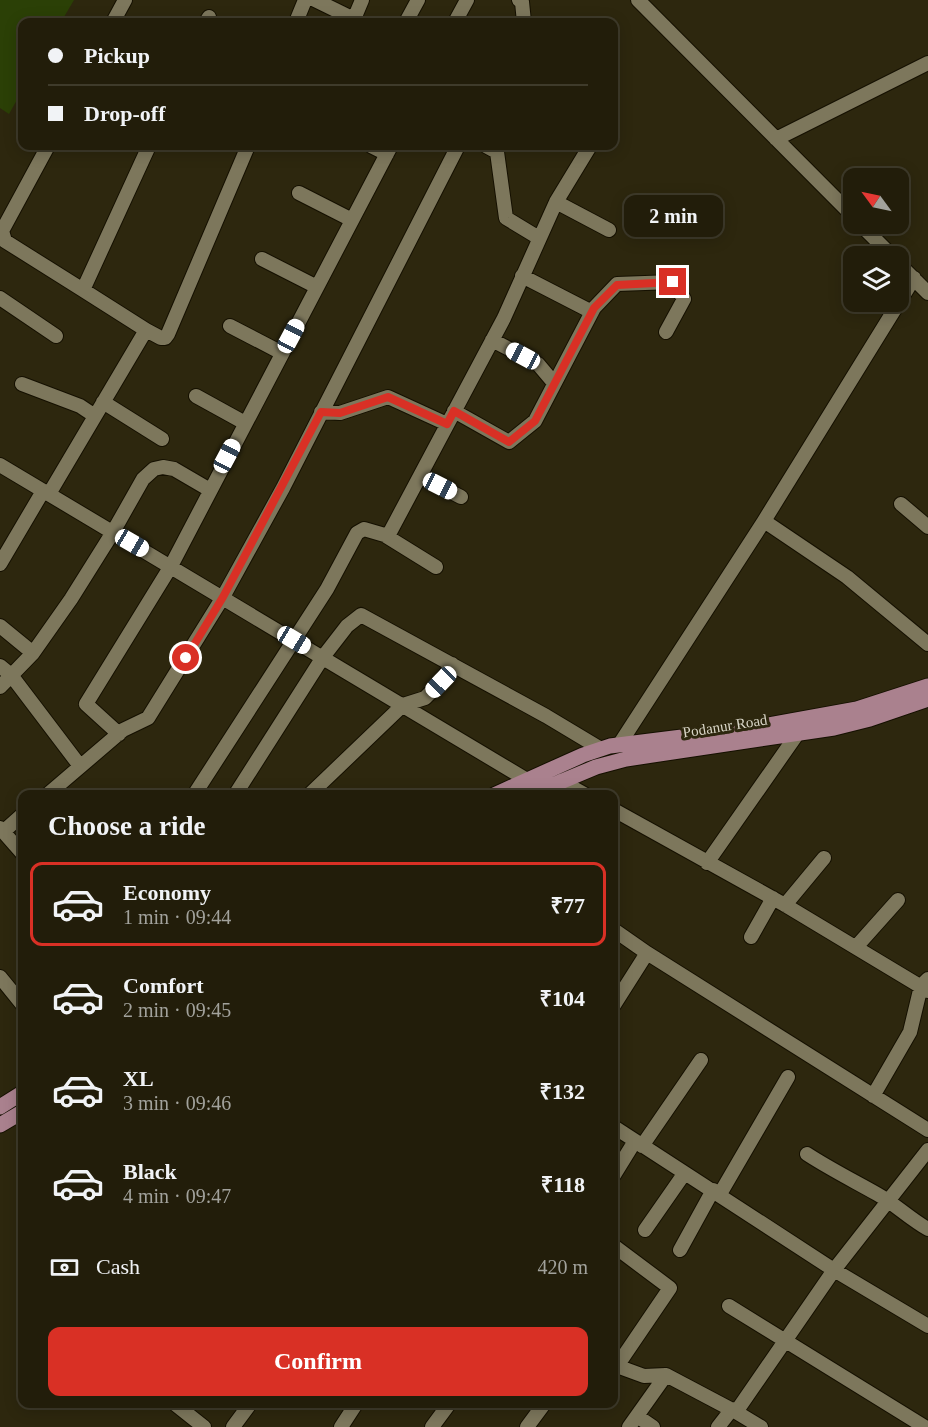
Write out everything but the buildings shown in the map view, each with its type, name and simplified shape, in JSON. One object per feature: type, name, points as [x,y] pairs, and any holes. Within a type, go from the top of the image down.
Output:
[{"type":"main road","points":[[530,789],[601,749],[746,729],[846,711],[928,686]]},
{"type":"main road","name":"Podanur Road","points":[[530,789],[626,759],[834,728],[928,699]]},
{"type":"main road","points":[[0,1107],[18,1096]]},
{"type":"main road","points":[[0,1125],[18,1114]]},
{"type":"street","points":[[115,18],[125,0]]},
{"type":"street","points":[[298,18],[305,0]]},
{"type":"street","points":[[315,0],[351,18]]},
{"type":"street","points":[[358,18],[362,0]]},
{"type":"street","points":[[408,18],[418,0]]},
{"type":"street","points":[[457,18],[467,0]]},
{"type":"street","points":[[519,0],[522,2],[524,18]]},
{"type":"street","points":[[638,0],[843,206]]},
{"type":"street","points":[[776,139],[928,63]]},
{"type":"street","points":[[46,150],[3,220],[2,231],[5,241],[161,338],[165,338],[168,334],[246,150]]},
{"type":"street","points":[[82,290],[147,150]]},
{"type":"street","points":[[118,734],[86,704],[171,566],[389,150]]},
{"type":"street","points":[[52,790],[118,734],[148,718],[223,597],[456,150]]},
{"type":"street","points":[[493,150],[497,152],[506,218],[539,238]]},
{"type":"street","points":[[386,536],[492,340],[556,202],[588,150]]},
{"type":"street","points":[[299,193],[352,220]]},
{"type":"street","points":[[556,202],[609,230]]},
{"type":"street","points":[[870,234],[882,246]]},
{"type":"street","points":[[262,259],[317,287]]},
{"type":"street","points":[[909,273],[928,293]]},
{"type":"street","points":[[522,276],[592,312]]},
{"type":"street","points":[[619,745],[764,521],[914,278]]},
{"type":"street","points":[[454,411],[509,442],[535,421],[592,312],[617,285],[673,282],[684,299],[666,332]]},
{"type":"street","points":[[0,298],[56,336]]},
{"type":"street","points":[[230,326],[282,353]]},
{"type":"street","points":[[0,564],[95,416],[146,330]]},
{"type":"street","points":[[492,340],[538,364],[554,383]]},
{"type":"street","points":[[22,384],[80,406],[95,416]]},
{"type":"street","points":[[196,396],[245,423]]},
{"type":"street","points":[[321,412],[340,413],[388,397],[447,424]]},
{"type":"street","points":[[103,402],[162,439]]},
{"type":"street","points":[[0,465],[403,705],[530,789]]},
{"type":"street","points":[[0,687],[33,653],[71,599],[113,532],[142,479],[154,469],[163,467],[174,469],[210,490]]},
{"type":"street","points":[[420,476],[461,497]]},
{"type":"street","points":[[902,504],[928,527]]},
{"type":"street","points":[[764,521],[847,578],[928,644]]},
{"type":"street","points":[[202,790],[327,589],[357,533],[364,529],[386,536],[436,567]]},
{"type":"street","points":[[239,790],[323,657],[347,626],[361,615],[601,749]]},
{"type":"street","points":[[0,626],[33,653]]},
{"type":"street","points":[[314,790],[403,705],[425,698],[441,682],[452,664]]},
{"type":"street","points":[[0,666],[11,675],[80,766]]},
{"type":"street","points":[[707,863],[798,733]]},
{"type":"street","points":[[561,781],[577,790]]},
{"type":"street","points":[[618,812],[926,985],[910,1032],[873,1096]]},
{"type":"street","points":[[18,818],[2,830],[18,848]]},
{"type":"street","points":[[751,937],[779,902],[824,858]]},
{"type":"street","points":[[856,947],[898,900]]},
{"type":"street","points":[[618,933],[928,1130]]},
{"type":"street","points":[[618,999],[647,953]]},
{"type":"street","points":[[0,977],[18,999]]},
{"type":"street","points":[[618,1170],[701,1060]]},
{"type":"street","points":[[680,1250],[788,1077]]},
{"type":"street","points":[[618,1130],[834,1270],[928,1326]]},
{"type":"street","points":[[718,1427],[734,1410],[834,1270],[928,1149]]},
{"type":"street","points":[[807,1154],[928,1229]]},
{"type":"street","points":[[645,1230],[684,1174]]},
{"type":"street","points":[[618,1252],[670,1288],[618,1361]]},
{"type":"street","points":[[729,1306],[925,1427]]},
{"type":"street","points":[[618,1366],[644,1376],[666,1375],[734,1410],[761,1427]]},
{"type":"street","points":[[653,1427],[633,1422],[666,1375]]},
{"type":"street","points":[[180,1408],[204,1427]]},
{"type":"street","points":[[232,1427],[247,1408]]},
{"type":"street","points":[[341,1427],[353,1408]]},
{"type":"street","points":[[432,1427],[447,1408]]},
{"type":"street","points":[[527,1427],[537,1408]]},
{"type":"green space","points":[[0,0],[74,0],[63,18],[18,18],[18,98],[9,114],[0,108]]},
{"type":"route","points":[[186,658],[223,597],[283,488],[321,412],[340,413],[388,397],[447,424],[454,411],[509,442],[535,421],[594,308],[617,285],[673,282]]}]
